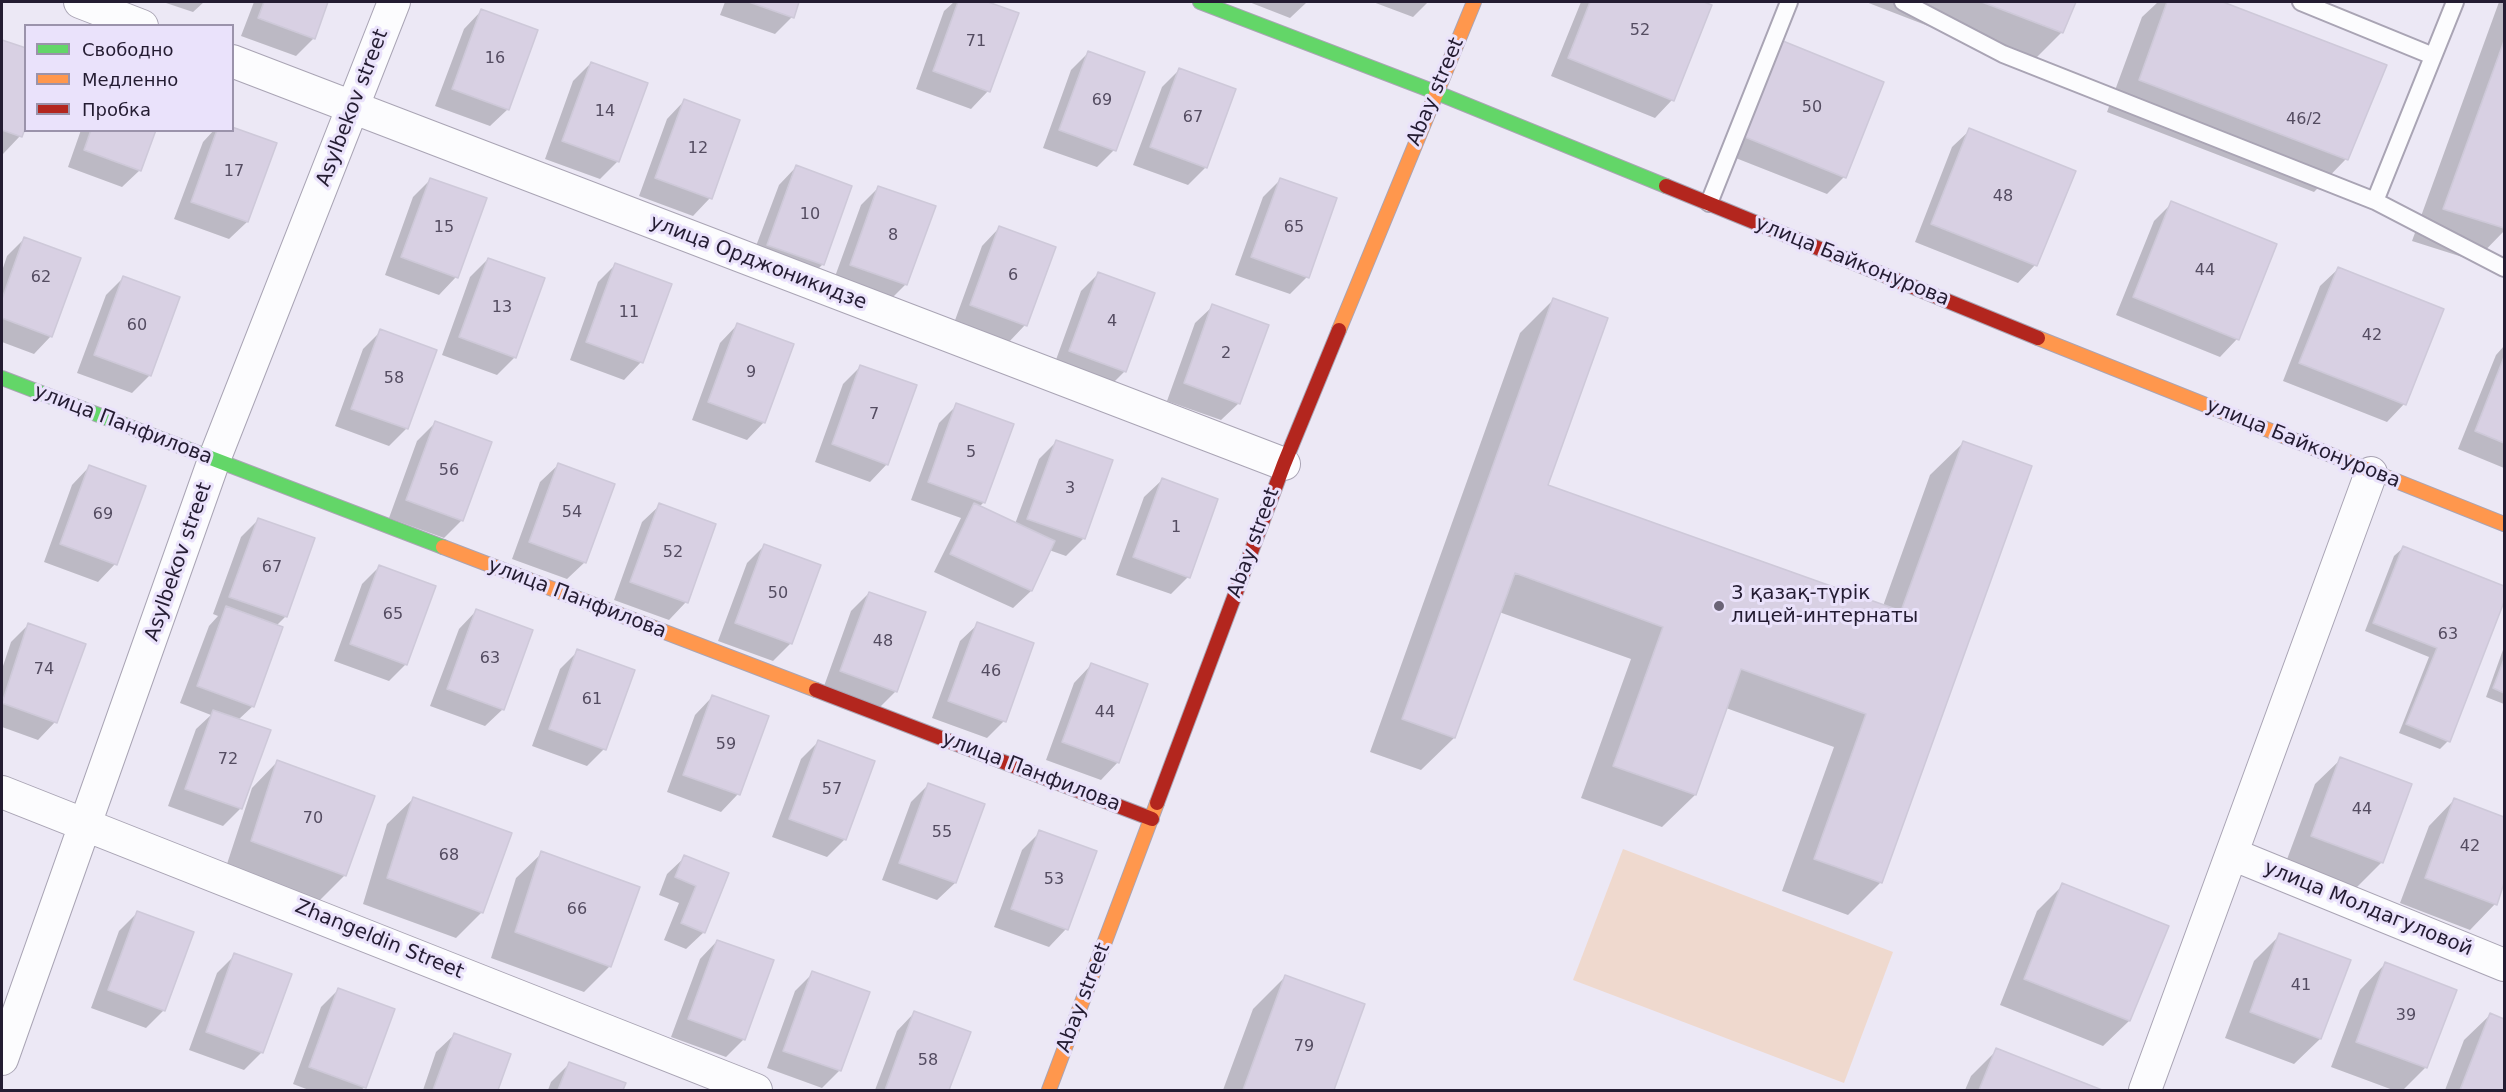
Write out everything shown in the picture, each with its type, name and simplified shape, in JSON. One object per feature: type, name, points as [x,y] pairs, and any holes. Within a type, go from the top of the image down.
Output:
[{"type":"street","points":[[80,2],[137,24]]},
{"type":"street","name":"Asylbekov street","points":[[2,1059],[214,460],[394,2]]},
{"type":"street","name":"улица Байконурова","points":[[1200,2],[1435,92],[2371,473],[2505,524]]},
{"type":"street","name":"Abay street","points":[[1049,1090],[1284,464],[1435,92],[1474,2]]},
{"type":"street","name":"улица Орджоникидзе","points":[[234,62],[1284,464]]},
{"type":"street","name":"улица Панфилова","points":[[2,378],[1152,819]]},
{"type":"street","points":[[2145,1090],[2371,473]]},
{"type":"street","name":"Zhangeldin Street","points":[[2,792],[756,1090]]},
{"type":"street","name":"улица Молдагуловой","points":[[2232,854],[2505,965]]},
{"type":"lane","points":[[1709,204],[1789,2]]},
{"type":"lane","points":[[1902,2],[2003,54],[2375,201],[2505,267]]},
{"type":"lane","points":[[2301,2],[2433,56]]},
{"type":"lane","points":[[2375,201],[2455,2]]},
{"type":"shaded area","points":[[1623,849],[1893,952],[1844,1083],[1573,980]]},
{"type":"building","points":[[264,2],[328,2],[315,39],[258,18]]},
{"type":"building","points":[[749,2],[799,2],[794,18]]},
{"type":"building","points":[[958,2],[988,2],[1019,13],[990,92],[933,71]]},
{"type":"building","points":[[1590,2],[1704,2],[1712,5],[1674,101],[1568,58]]},
{"type":"building","points":[[1982,2],[2076,2],[2063,33]]},
{"type":"building","points":[[2167,2],[2223,2],[2387,65],[2348,160],[2139,80]]},
{"type":"building","points":[[481,9],[538,30],[509,110],[452,89]]},
{"type":"building","points":[[1778,39],[1884,82],[1846,178],[1740,135]]},
{"type":"building","points":[[2,40],[24,47],[24,132],[22,137],[2,130]]},
{"type":"building","points":[[2504,41],[2504,228],[2443,209]]},
{"type":"building","points":[[1088,51],[1145,72],[1116,151],[1059,130]]},
{"type":"building","points":[[591,62],[648,83],[619,162],[562,141]]},
{"type":"building","points":[[1179,68],[1236,89],[1207,168],[1150,147]]},
{"type":"building","points":[[684,99],[740,120],[712,199],[655,178]]},
{"type":"building","points":[[234,128],[277,143],[248,222],[191,202],[216,132],[234,132]]},
{"type":"building","points":[[1969,128],[2076,171],[2037,266],[1931,224]]},
{"type":"building","points":[[90,132],[155,132],[141,171],[84,150]]},
{"type":"building","points":[[796,165],[852,186],[824,265],[767,245]]},
{"type":"building","points":[[430,178],[487,198],[458,278],[401,257]]},
{"type":"building","points":[[1280,178],[1337,198],[1309,278],[1251,257]]},
{"type":"building","points":[[878,186],[936,206],[907,285],[850,265]]},
{"type":"building","points":[[2171,201],[2277,244],[2239,340],[2133,297]]},
{"type":"building","points":[[999,226],[1056,247],[1027,326],[970,305]]},
{"type":"building","points":[[24,237],[81,258],[52,337],[2,318],[2,299]]},
{"type":"building","points":[[488,258],[545,278],[516,358],[459,337]]},
{"type":"building","points":[[615,263],[672,284],[643,363],[586,342]]},
{"type":"building","points":[[2338,267],[2444,309],[2406,405],[2299,363]]},
{"type":"building","points":[[1098,272],[1155,293],[1126,372],[1069,351]]},
{"type":"building","points":[[123,276],[180,297],[151,376],[94,355]]},
{"type":"building","points":[[1553,298],[1608,318],[1548,485],[1901,611],[1963,441],[2032,466],[1882,883],[1814,859],[1866,714],[1741,669],[1696,795],[1613,766],[1663,627],[1515,573],[1455,738],[1402,719]]},
{"type":"building","points":[[1212,304],[1269,325],[1240,404],[1184,383]]},
{"type":"building","points":[[737,323],[794,344],[765,423],[708,402]]},
{"type":"building","points":[[380,329],[437,350],[408,429],[351,409]]},
{"type":"building","points":[[2504,357],[2504,443],[2475,431]]},
{"type":"building","points":[[860,365],[917,385],[888,465],[832,444]]},
{"type":"building","points":[[956,403],[1014,424],[985,503],[928,482]]},
{"type":"building","points":[[435,421],[492,442],[463,521],[406,500]]},
{"type":"building","points":[[1056,440],[1113,460],[1085,539],[1027,519]]},
{"type":"building","points":[[558,463],[615,484],[586,563],[529,542]]},
{"type":"building","points":[[89,465],[146,486],[117,565],[60,544]]},
{"type":"building","points":[[1162,478],[1218,499],[1190,578],[1133,557]]},
{"type":"building","points":[[659,503],[716,524],[688,603],[630,582]]},
{"type":"building","points":[[974,503],[1055,541],[1032,591],[950,554]]},
{"type":"building","points":[[258,518],[315,538],[287,617],[229,597]]},
{"type":"building","points":[[764,544],[821,565],[792,644],[735,623]]},
{"type":"building","points":[[2403,546],[2504,586],[2504,602],[2450,742],[2406,724],[2437,648],[2373,623]]},
{"type":"building","points":[[379,565],[436,586],[407,665],[350,644]]},
{"type":"building","points":[[869,592],[926,612],[897,692],[840,671]]},
{"type":"building","points":[[226,606],[283,627],[254,707],[197,686]]},
{"type":"building","points":[[476,609],[533,630],[504,710],[447,689]]},
{"type":"building","points":[[977,622],[1034,643],[1006,722],[948,701]]},
{"type":"building","points":[[28,623],[86,644],[57,723],[2,703]]},
{"type":"building","points":[[577,649],[635,670],[606,750],[549,729]]},
{"type":"building","points":[[2504,659],[2504,693],[2493,688]]},
{"type":"building","points":[[1091,663],[1148,684],[1119,763],[1062,742]]},
{"type":"building","points":[[712,695],[769,716],[740,795],[683,775]]},
{"type":"building","points":[[213,710],[271,730],[242,809],[185,789]]},
{"type":"building","points":[[818,740],[875,761],[846,840],[789,819]]},
{"type":"building","points":[[2340,757],[2412,784],[2383,863],[2311,836]]},
{"type":"building","points":[[277,760],[375,796],[346,876],[251,841]]},
{"type":"building","points":[[928,783],[985,804],[956,883],[899,863]]},
{"type":"building","points":[[413,797],[512,833],[483,913],[387,878]]},
{"type":"building","points":[[2454,798],[2504,817],[2504,883],[2497,905],[2425,878]]},
{"type":"building","points":[[1039,830],[1097,851],[1068,930],[1011,909]]},
{"type":"building","points":[[541,851],[640,887],[611,967],[515,932]]},
{"type":"building","points":[[684,855],[729,873],[705,933],[681,923],[696,886],[675,877]]},
{"type":"building","points":[[2062,883],[2169,926],[2130,1021],[2024,979]]},
{"type":"building","points":[[137,911],[194,932],[165,1011],[108,990]]},
{"type":"building","points":[[2279,933],[2351,960],[2321,1039],[2250,1012]]},
{"type":"building","points":[[717,940],[774,960],[745,1040],[688,1019]]},
{"type":"building","points":[[234,953],[292,974],[263,1053],[206,1032]]},
{"type":"building","points":[[2385,962],[2457,990],[2427,1068],[2356,1042]]},
{"type":"building","points":[[812,971],[870,992],[841,1071],[783,1051]]},
{"type":"building","points":[[1285,975],[1365,1004],[1334,1090],[1243,1090]]},
{"type":"building","points":[[338,988],[395,1009],[366,1088],[309,1067]]},
{"type":"building","points":[[914,1011],[971,1032],[949,1090],[885,1090]]},
{"type":"building","points":[[2490,1013],[2504,1019],[2504,1090],[2460,1090]]},
{"type":"building","points":[[454,1033],[511,1054],[498,1090],[433,1090]]},
{"type":"building","points":[[1996,1048],[2102,1090],[1979,1090]]},
{"type":"building","points":[[569,1062],[626,1083],[623,1090],[558,1090]]},
{"type":"traffic: fast","points":[[1200,2],[1435,92],[1666,186]]},
{"type":"traffic: fast","points":[[2,378],[443,547]]},
{"type":"traffic: slow","points":[[1339,330],[1474,2]]},
{"type":"traffic: slow","points":[[2038,338],[2504,524]]},
{"type":"traffic: slow","points":[[443,547],[816,690]]},
{"type":"traffic: slow","points":[[1049,1090],[1157,803]]},
{"type":"traffic: jam","points":[[1666,186],[2038,338]]},
{"type":"traffic: jam","points":[[1157,803],[1284,464],[1339,330]]},
{"type":"traffic: jam","points":[[816,690],[1152,819]]},
{"type":"place","name":"3 қазақ-түрік лицей-интернаты","points":[[1719,606]]}]
